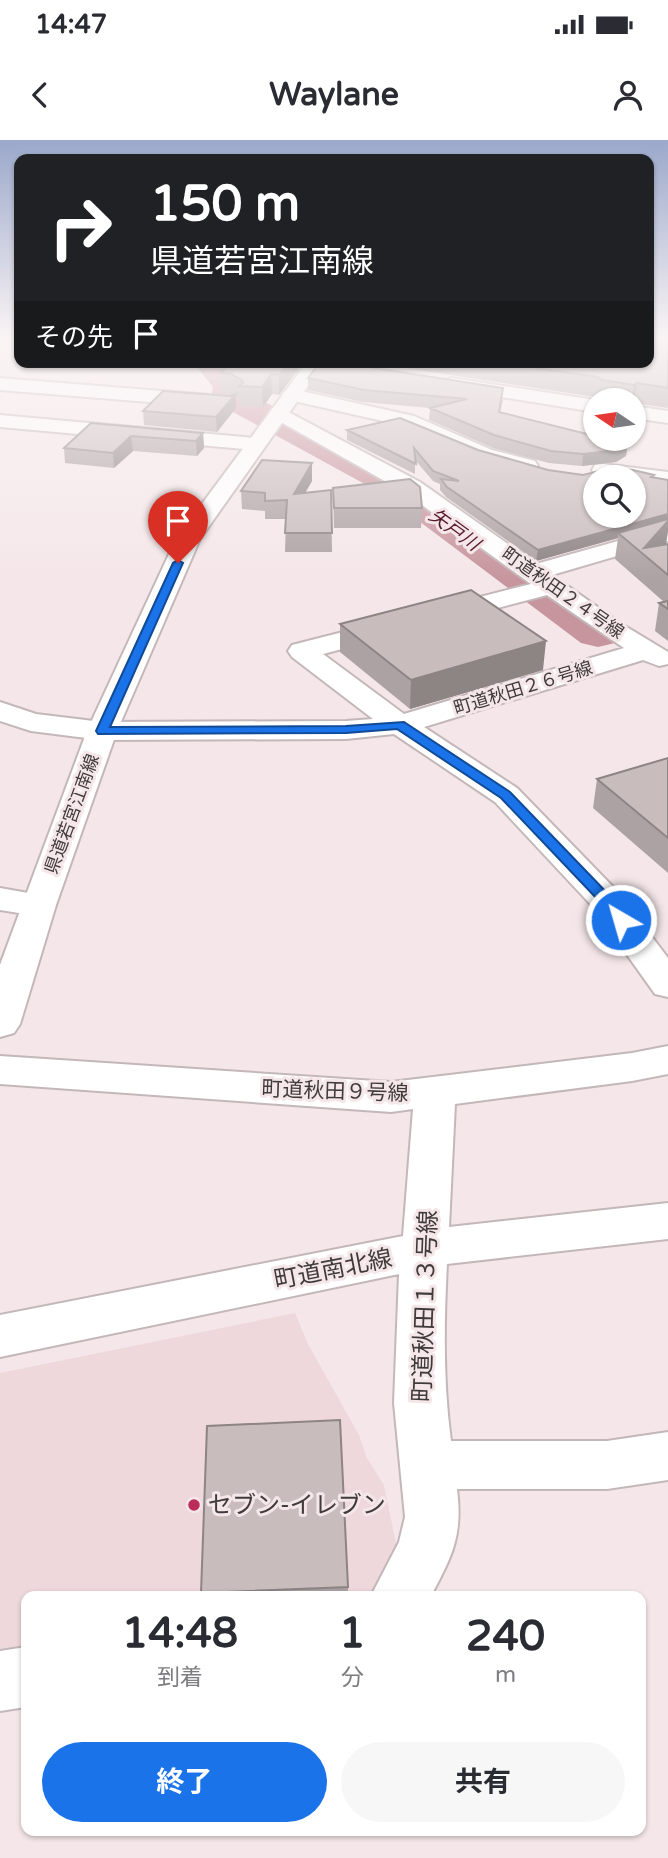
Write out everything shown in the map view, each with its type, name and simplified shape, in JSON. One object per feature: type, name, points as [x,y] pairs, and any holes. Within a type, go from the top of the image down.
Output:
[{"type":"street","name":"県道若宮江南線","points":[[0,1024],[38,905],[102,731],[188,539],[274,419]]},
{"type":"street","name":"町道秋田２４号線","points":[[303,419],[400,479],[657,657]]},
{"type":"street","points":[[399,419],[407,420],[485,454],[547,472]]},
{"type":"street","points":[[2,423],[256,443]]},
{"type":"street","points":[[582,476],[609,470],[668,479]]},
{"type":"street","points":[[668,534],[542,579],[302,651],[400,725],[506,795],[605,899],[668,985]]},
{"type":"street","name":"町道秋田２６号線","points":[[0,711],[31,722],[102,731],[346,730],[400,725],[657,657]]},
{"type":"street","points":[[0,899],[38,905]]},
{"type":"street","name":"町道秋田９号線","points":[[0,1070],[391,1097],[632,1068],[668,1060]]},
{"type":"street","name":"町道秋田１３号線","points":[[403,1591],[431,1535],[433,1517],[420,1403],[423,1250],[427,1226],[435,1092]]},
{"type":"street","name":"町道南北線","points":[[0,1336],[423,1250],[575,1229],[668,1221]]},
{"type":"street","points":[[427,1465],[607,1465],[668,1456]]},
{"type":"street","points":[[0,1681],[21,1678]]},
{"type":"shaded area","name":"セブン-イレブン","points":[[295,1313],[308,1344],[359,1435],[367,1458],[384,1485],[397,1548],[379,1591],[21,1591],[21,1660],[0,1665],[0,1373]]},
{"type":"building","points":[[403,419],[478,450],[548,470],[583,475],[583,528],[617,528],[538,550],[447,487],[441,479],[459,481],[433,471],[414,448],[416,464],[347,430]]},
{"type":"building","points":[[456,419],[528,419],[583,433],[583,452],[600,452],[583,454],[551,451],[494,435]]},
{"type":"building","points":[[91,423],[203,433],[196,441],[131,436],[113,453],[64,448]]},
{"type":"building","points":[[262,460],[312,463],[294,494],[331,490],[332,533],[285,533],[287,500],[265,501],[265,493],[241,491]]},
{"type":"building","points":[[646,473],[654,475],[651,477],[668,480],[668,514],[646,520]]},
{"type":"building","points":[[410,479],[420,487],[422,508],[334,508],[333,488]]},
{"type":"building","points":[[668,519],[644,548],[668,544],[668,575],[618,533],[646,528],[646,525]]},
{"type":"building","points":[[471,590],[546,641],[411,680],[340,624]]},
{"type":"building","points":[[668,601],[668,609],[659,603]]},
{"type":"building","points":[[668,758],[668,838],[597,779]]},
{"type":"building","points":[[340,1420],[348,1587],[201,1591],[207,1426]]},
{"type":"waterway","name":"矢戸川","points":[[272,419],[397,486],[598,633]]},
{"type":"place","name":"セブン-イレブン","points":[[194,1505]]},
{"type":"route","points":[[178,563],[102,731],[346,730],[400,725],[506,795],[605,899],[621,920]]}]
